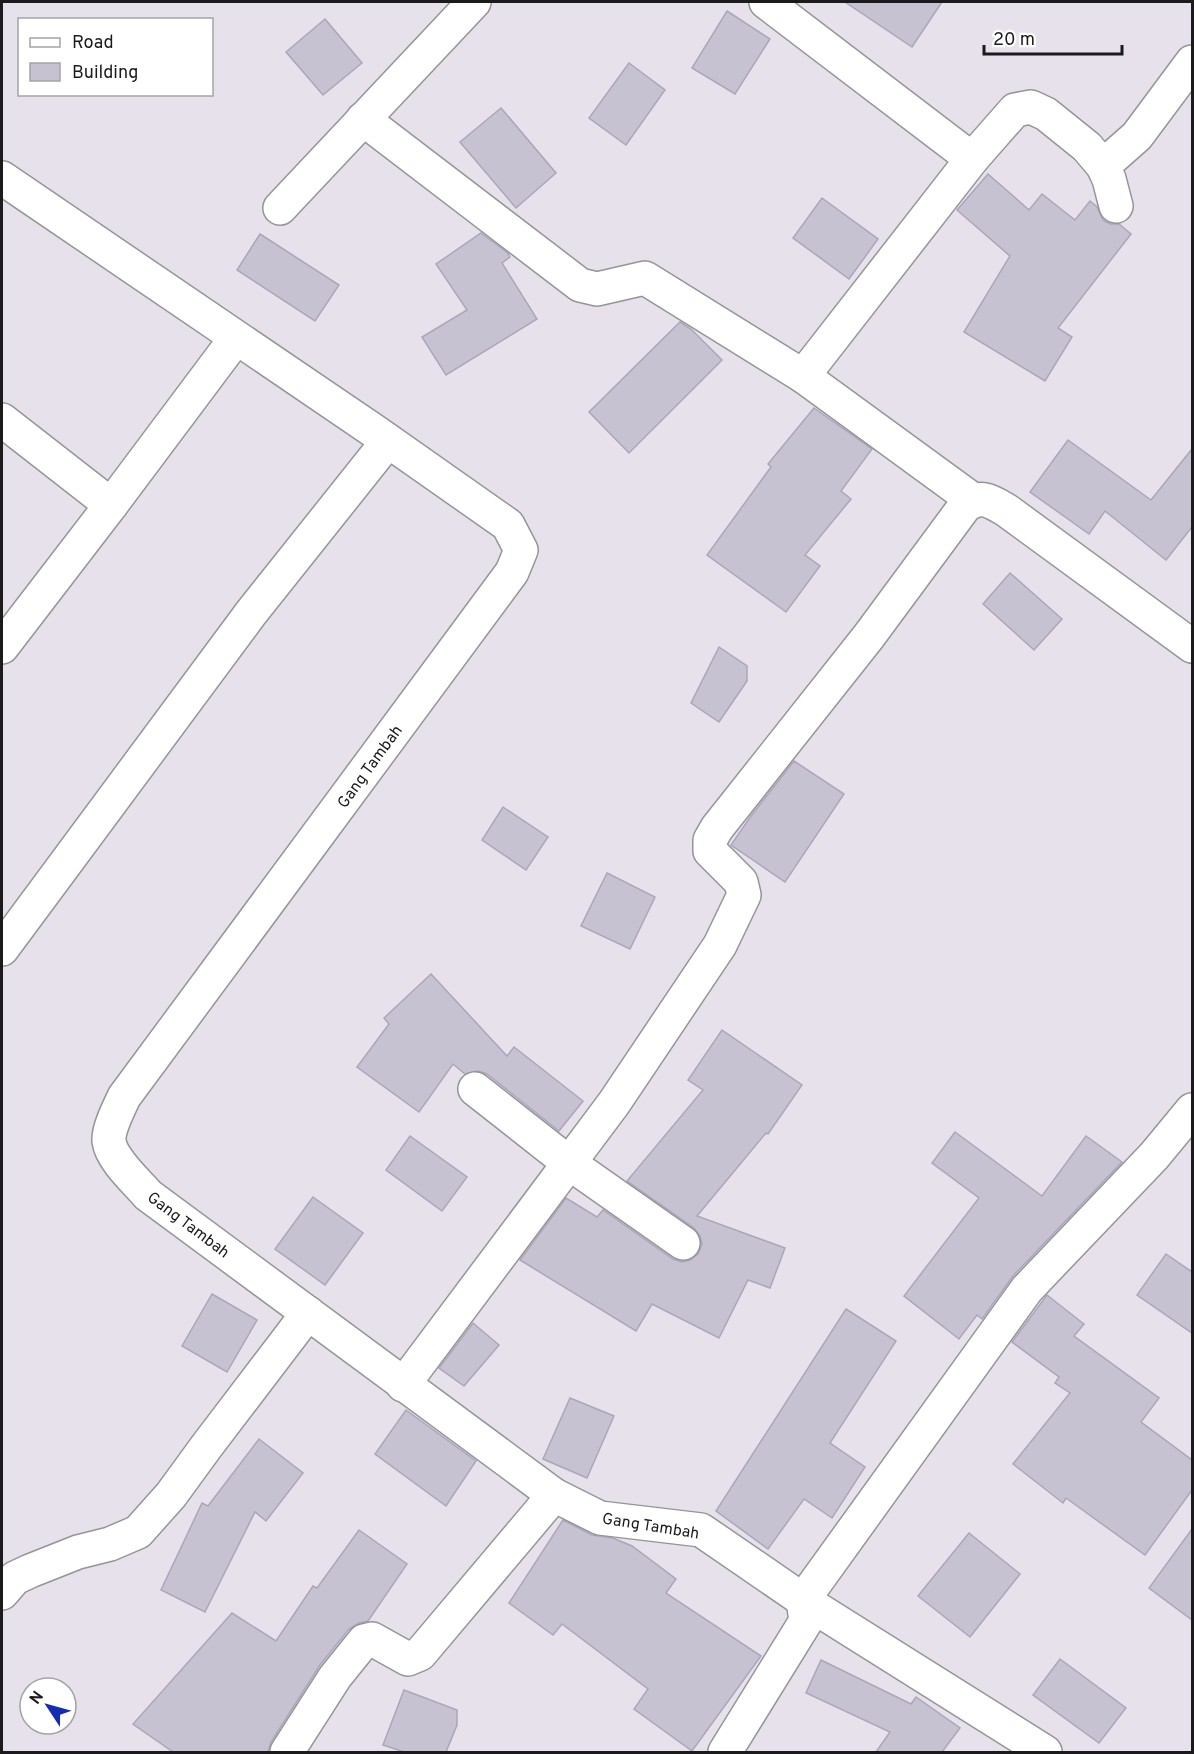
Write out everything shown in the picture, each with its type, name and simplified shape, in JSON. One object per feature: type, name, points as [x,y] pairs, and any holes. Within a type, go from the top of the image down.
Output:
[{"type":"street","points":[[280,208],[474,2]]},
{"type":"street","points":[[766,2],[972,159]]},
{"type":"street","points":[[1103,166],[1137,136],[1192,62]]},
{"type":"street","points":[[803,376],[972,159],[1014,110],[1031,107],[1046,114],[1087,147],[1103,166],[1116,206]]},
{"type":"street","points":[[363,119],[580,285],[597,289],[645,278],[803,376],[973,500]]},
{"type":"street","name":"Gang Tambah","points":[[2,178],[508,525],[521,550],[512,572],[124,1096],[114,1120],[109,1141],[117,1159],[148,1195],[554,1495],[600,1518],[701,1530],[803,1600],[1045,1752]]},
{"type":"street","points":[[2,647],[237,338]]},
{"type":"street","points":[[2,420],[111,505]]},
{"type":"street","points":[[2,948],[251,613],[388,441]]},
{"type":"street","points":[[403,1384],[614,1103],[720,945],[744,895],[741,882],[710,851],[710,840],[717,828],[869,636],[965,506],[973,500],[980,499],[992,502],[1006,510],[1192,646]]},
{"type":"street","points":[[475,1089],[569,1163],[683,1244]]},
{"type":"street","points":[[725,1752],[806,1621],[803,1600],[1027,1289],[1154,1156],[1192,1110]]},
{"type":"street","points":[[2,1593],[15,1578],[30,1571],[138,1532],[171,1495],[308,1313]]},
{"type":"street","points":[[287,1752],[335,1677],[364,1641],[372,1639],[408,1659],[420,1654],[554,1495]]},
{"type":"building","points":[[845,2],[942,2],[912,47]]},
{"type":"building","points":[[727,11],[770,39],[735,94],[692,68]]},
{"type":"building","points":[[325,19],[362,63],[323,95],[286,52]]},
{"type":"building","points":[[629,63],[665,90],[626,145],[589,118]]},
{"type":"building","points":[[501,108],[556,173],[516,208],[460,142]]},
{"type":"building","points":[[988,174],[1029,210],[1042,194],[1075,220],[1090,201],[1097,207],[1103,220],[1110,224],[1119,224],[1131,234],[1058,328],[1072,337],[1045,381],[964,332],[1010,256],[957,210]]},
{"type":"building","points":[[822,198],[878,239],[849,279],[793,238]]},
{"type":"building","points":[[481,233],[508,253],[510,257],[502,263],[537,319],[446,375],[422,337],[467,310],[436,264]]},
{"type":"building","points":[[260,234],[339,285],[315,321],[237,270]]},
{"type":"building","points":[[680,322],[691,329],[722,360],[629,453],[589,412]]},
{"type":"building","points":[[814,408],[872,449],[841,491],[851,499],[805,555],[820,566],[786,612],[707,555],[771,467],[768,464]]},
{"type":"building","points":[[1068,440],[1151,500],[1192,449],[1192,527],[1166,560],[1105,511],[1089,534],[1030,492]]},
{"type":"building","points":[[1010,573],[1062,619],[1034,650],[983,604]]},
{"type":"building","points":[[719,647],[747,666],[747,681],[719,722],[691,703]]},
{"type":"building","points":[[794,761],[844,794],[785,882],[731,845]]},
{"type":"building","points":[[503,807],[548,837],[526,870],[482,840]]},
{"type":"building","points":[[607,873],[655,897],[630,949],[581,926]]},
{"type":"building","points":[[431,974],[507,1056],[514,1047],[583,1101],[559,1131],[487,1074],[478,1071],[465,1074],[453,1064],[419,1112],[357,1067],[389,1024],[384,1018]]},
{"type":"building","points":[[722,1030],[802,1085],[768,1134],[766,1133],[697,1216],[785,1248],[770,1288],[748,1280],[719,1338],[652,1304],[636,1331],[520,1260],[566,1198],[597,1217],[603,1210],[673,1259],[682,1262],[698,1254],[702,1244],[694,1228],[627,1181],[703,1090],[688,1080]]},
{"type":"building","points":[[955,1132],[1042,1196],[1086,1136],[1122,1162],[1013,1276],[982,1319],[977,1315],[959,1339],[904,1296],[979,1198],[932,1163]]},
{"type":"building","points":[[410,1136],[467,1177],[442,1211],[386,1170]]},
{"type":"building","points":[[313,1197],[363,1233],[325,1285],[275,1249]]},
{"type":"building","points":[[1166,1254],[1192,1272],[1192,1333],[1137,1295]]},
{"type":"building","points":[[212,1294],[257,1320],[227,1372],[182,1346]]},
{"type":"building","points":[[1047,1295],[1084,1324],[1074,1336],[1159,1398],[1141,1422],[1192,1460],[1192,1490],[1145,1555],[1066,1498],[1063,1503],[1013,1464],[1070,1393],[1055,1383],[1059,1377],[1012,1342]]},
{"type":"building","points":[[846,1309],[896,1341],[830,1443],[865,1467],[832,1518],[804,1499],[768,1549],[716,1511]]},
{"type":"building","points":[[473,1323],[499,1345],[464,1386],[439,1368]]},
{"type":"building","points":[[570,1398],[614,1416],[587,1478],[543,1459]]},
{"type":"building","points":[[406,1410],[476,1461],[446,1506],[375,1454]]},
{"type":"building","points":[[259,1439],[303,1473],[266,1521],[255,1512],[205,1612],[161,1590],[202,1503],[208,1506]]},
{"type":"building","points":[[563,1520],[592,1535],[613,1538],[632,1546],[676,1579],[666,1593],[761,1656],[692,1751],[634,1709],[648,1689],[562,1624],[553,1635],[509,1603]]},
{"type":"building","points":[[1192,1529],[1192,1620],[1149,1588]]},
{"type":"building","points":[[359,1530],[407,1564],[368,1621],[349,1629],[320,1665],[271,1742],[268,1752],[173,1752],[133,1724],[232,1613],[276,1641],[313,1586],[317,1588]]},
{"type":"building","points":[[969,1533],[1020,1574],[970,1637],[918,1596]]},
{"type":"building","points":[[1060,1659],[1126,1708],[1099,1743],[1033,1695]]},
{"type":"building","points":[[821,1660],[911,1704],[916,1697],[960,1728],[942,1752],[876,1752],[890,1732],[806,1693]]},
{"type":"building","points":[[404,1690],[457,1710],[457,1725],[446,1752],[404,1752],[383,1745]]}]
